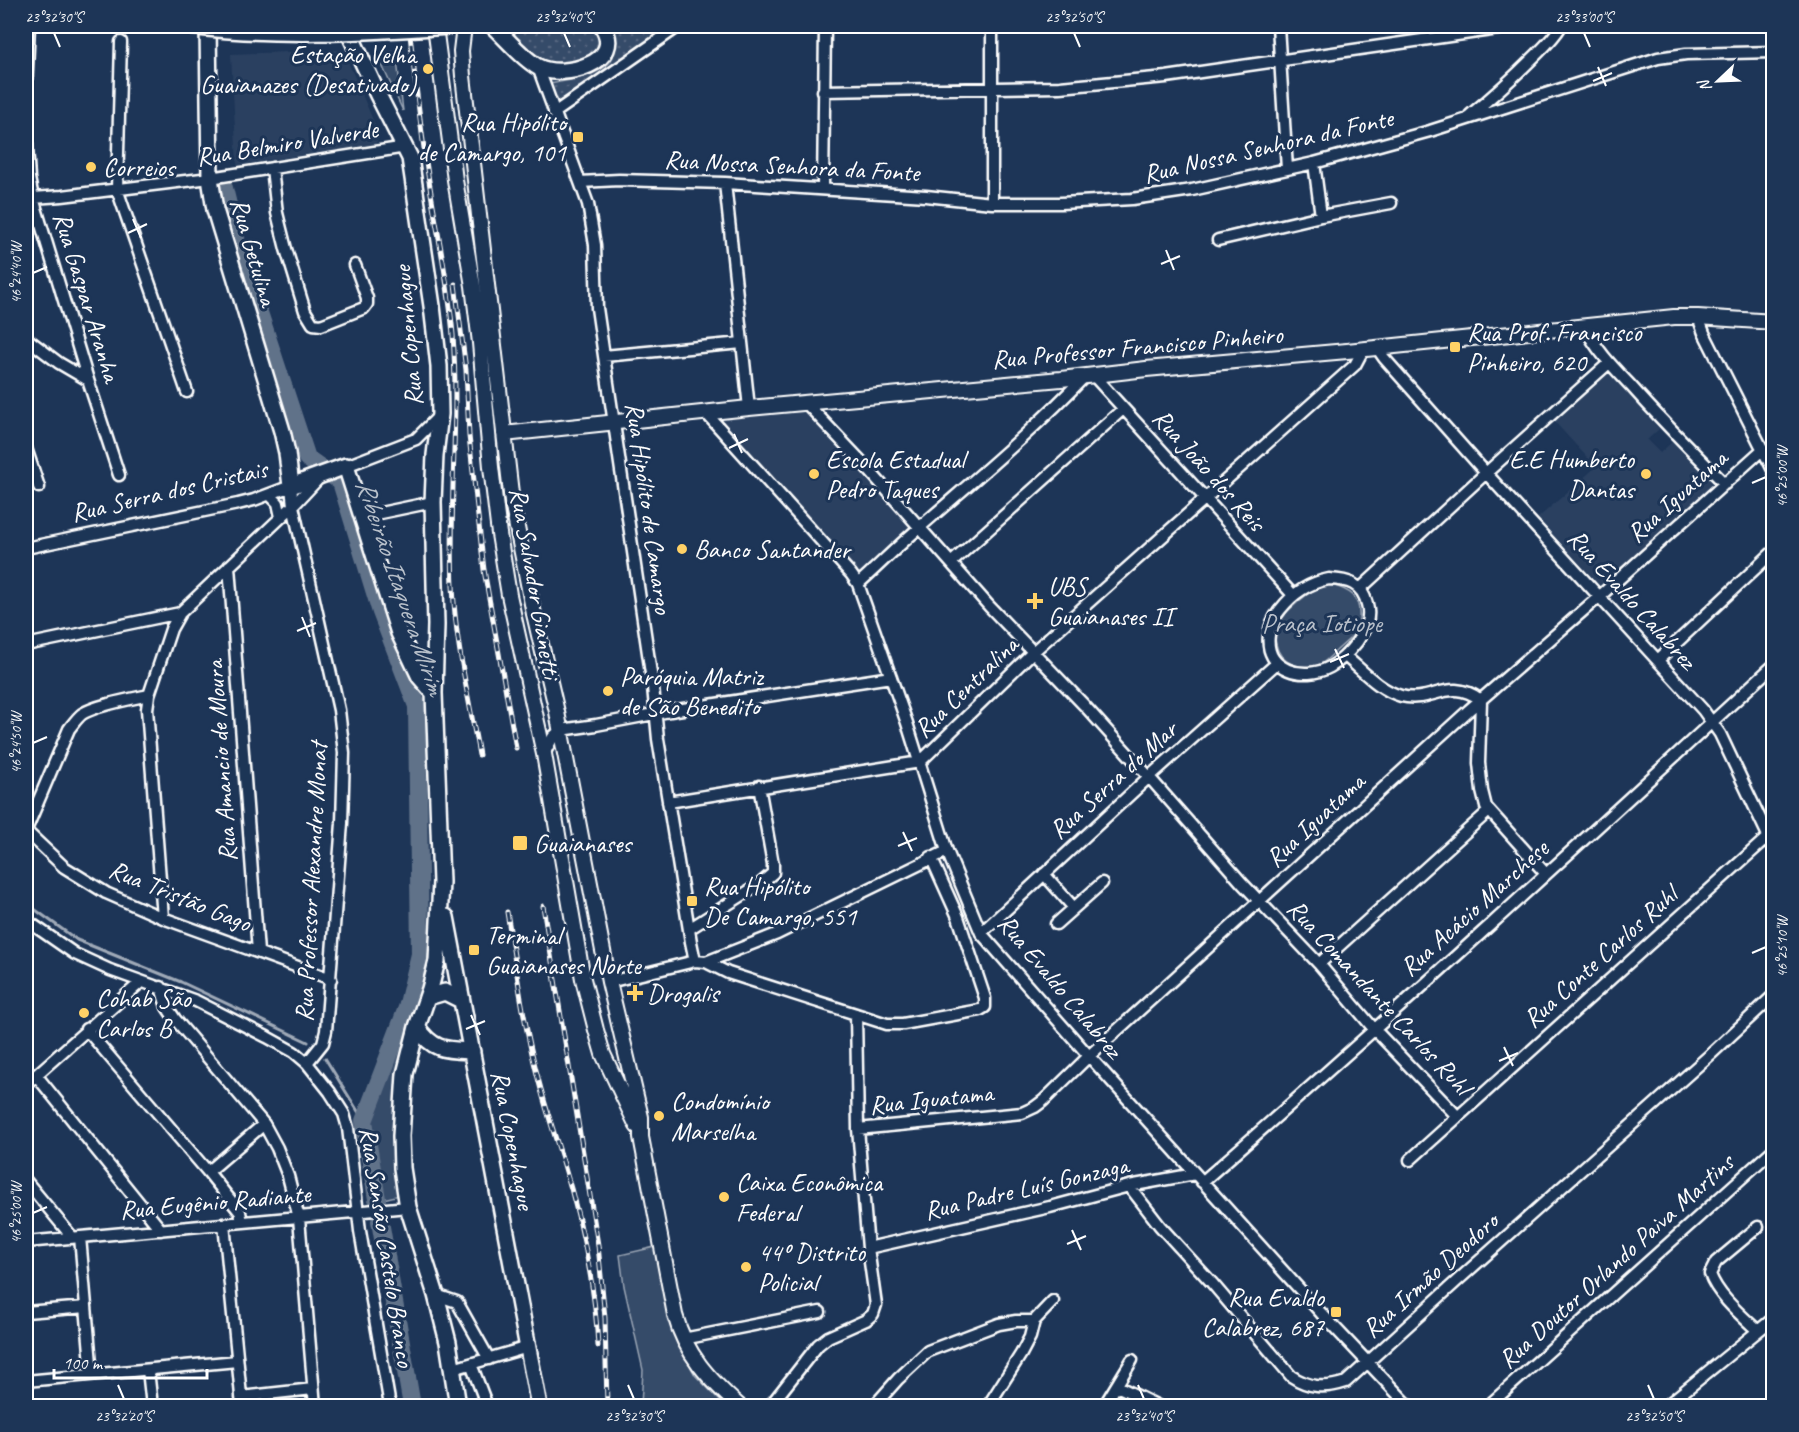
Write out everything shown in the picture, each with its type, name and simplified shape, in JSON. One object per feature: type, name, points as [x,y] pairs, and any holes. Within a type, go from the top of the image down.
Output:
[{"type":"main road","points":[[190,26],[260,32],[307,33],[372,32],[450,26]]},
{"type":"main road","name":"Rua Getulina","points":[[208,26],[210,178],[215,210],[282,431],[291,486]]},
{"type":"main road","name":"Rua Copenhague","points":[[346,26],[378,95],[406,147],[414,177],[439,366],[440,414],[432,502],[436,625],[434,693],[441,882],[460,1000],[472,1051],[539,1407]]},
{"type":"main road","name":"Rua Salvador Gianetti","points":[[435,26],[454,180],[473,286],[491,467],[511,605],[544,754],[583,974],[596,1030],[603,1054],[641,1137]]},
{"type":"main road","name":"Rua Salvador Gianetti","points":[[464,26],[461,51],[463,76],[512,502],[525,569],[561,730],[609,982],[641,1117],[641,1137],[675,1315],[683,1339],[693,1357],[705,1373],[739,1407]]},
{"type":"main road","points":[[498,28],[524,56],[538,67],[551,71],[583,68],[602,57],[607,49],[607,34],[602,26]]},
{"type":"main road","name":"Rua Professor Francisco Pinheiro","points":[[504,434],[705,412],[1362,350],[1674,317],[1773,322]]},
{"type":"main road","points":[[333,471],[362,517],[399,633],[420,677],[434,693]]},
{"type":"main road","name":"Rua Serra dos Cristais","points":[[291,486],[333,471]]},
{"type":"main road","points":[[441,882],[437,961],[428,997],[417,1027],[402,1094],[402,1168],[408,1207],[436,1295],[448,1342],[458,1407]]},
{"type":"main road","points":[[583,974],[596,982],[609,982]]},
{"type":"main road","points":[[428,997],[445,992],[460,1000]]},
{"type":"main road","points":[[417,1027],[428,1042],[436,1047],[472,1051]]},
{"type":"main road","points":[[449,1050],[466,1028]]},
{"type":"street","points":[[26,92],[29,26]]},
{"type":"street","points":[[554,113],[679,26]]},
{"type":"street","points":[[823,189],[825,26]]},
{"type":"street","points":[[992,26],[992,203]]},
{"type":"street","points":[[1278,26],[1287,169]]},
{"type":"street","points":[[823,91],[1092,85],[1519,26]]},
{"type":"street","points":[[1465,119],[1501,89],[1555,35],[1561,26]]},
{"type":"street","points":[[121,42],[117,189],[186,392]]},
{"type":"street","name":"Rua Nossa Senhora da Fonte","points":[[580,182],[619,180],[725,183],[926,196],[992,203],[1061,203],[1132,199],[1192,190],[1314,163],[1414,135],[1658,58],[1686,54],[1773,52]]},
{"type":"street","name":"Rua Hipólito de Camargo","points":[[538,67],[588,204],[595,245],[597,308],[668,802],[689,928],[701,962]]},
{"type":"street","name":"Rua Gaspar Aranha","points":[[26,130],[28,178],[33,198],[119,476]]},
{"type":"street","name":"Rua Belmiro Valverde","points":[[33,198],[210,178],[406,147]]},
{"type":"street","points":[[1314,163],[1321,216]]},
{"type":"street","points":[[272,168],[277,213],[286,249],[305,311],[313,324],[321,325],[364,308],[366,298],[356,265]]},
{"type":"street","points":[[725,183],[749,408]]},
{"type":"street","points":[[1218,240],[1321,216],[1391,203]]},
{"type":"street","points":[[1698,317],[1773,472]]},
{"type":"street","points":[[1585,327],[1591,340],[1609,363],[1664,423],[1725,484]]},
{"type":"street","points":[[26,338],[59,363],[88,380]]},
{"type":"street","points":[[604,356],[742,343]]},
{"type":"street","name":"Rua Evaldo Calabrez","points":[[1377,348],[1486,473],[1703,710],[1720,734],[1773,848]]},
{"type":"street","name":"Rua Centralina","points":[[668,802],[920,762],[1033,652],[1355,365],[1362,350]]},
{"type":"street","points":[[1360,589],[1609,363]]},
{"type":"street","points":[[858,584],[1089,376]]},
{"type":"street","name":"Rua João dos Reis","points":[[1089,376],[1123,409],[1293,595]]},
{"type":"street","name":"Rua Comandante Carlos Ruhl","points":[[806,403],[1319,964],[1374,1029],[1457,1116]]},
{"type":"street","points":[[951,563],[1123,409]]},
{"type":"street","name":"Rua Evaldo Calabrez","points":[[705,412],[858,584],[920,762],[947,850],[981,933],[1198,1178],[1409,1407]]},
{"type":"street","points":[[163,918],[147,709],[148,694],[171,629],[180,613],[333,471],[416,439],[440,414]]},
{"type":"street","points":[[416,439],[427,442],[435,455]]},
{"type":"street","name":"Rua Iguatama","points":[[858,1129],[1022,1113],[1035,1107],[1481,700],[1762,450]]},
{"type":"street","points":[[27,454],[39,487]]},
{"type":"street","name":"Rua Serra dos Cristais","points":[[26,548],[238,504],[291,486]]},
{"type":"street","name":"Rua Professor Alexandre Monat","points":[[291,486],[293,506],[339,710],[344,753],[342,823],[326,1032],[323,1044],[310,1060]]},
{"type":"street","points":[[270,495],[278,503],[281,517]]},
{"type":"street","points":[[362,517],[432,502]]},
{"type":"street","points":[[1658,660],[1773,551]]},
{"type":"street","name":"Rua Amancio de Moura","points":[[229,566],[258,952]]},
{"type":"street","points":[[1329,579],[1353,583],[1360,589],[1367,602],[1369,614],[1366,629],[1345,656],[1328,668],[1312,673],[1295,672],[1277,663],[1270,653],[1270,629],[1276,615],[1293,595],[1316,581],[1329,579]]},
{"type":"street","points":[[26,645],[180,613]]},
{"type":"street","points":[[1345,656],[1366,675],[1401,696],[1417,697],[1457,689],[1473,694],[1481,700],[1479,775],[1483,797],[1489,811],[1546,874]]},
{"type":"street","name":"Rua Serra do Mar","points":[[981,933],[1149,777],[1277,663]]},
{"type":"street","name":"Rua Acácio Marchese","points":[[1198,1178],[1374,1029],[1773,665]]},
{"type":"street","points":[[544,754],[553,737],[561,730],[891,677]]},
{"type":"street","points":[[26,831],[69,729],[76,720],[92,709],[148,694]]},
{"type":"street","points":[[689,928],[760,884],[773,873],[774,864],[759,786]]},
{"type":"street","points":[[1319,964],[1489,811]]},
{"type":"street","name":"Rua Tristão Gago","points":[[26,831],[64,867],[97,888],[163,918],[331,979]]},
{"type":"street","name":"Rua Conte Carlos Ruhl","points":[[1410,1160],[1768,837]]},
{"type":"street","points":[[609,982],[701,962],[777,934],[947,850]]},
{"type":"street","points":[[701,962],[728,973],[887,1024],[903,1024],[978,1011],[986,1007],[985,998],[958,917],[931,857]]},
{"type":"street","points":[[1044,874],[1074,908]]},
{"type":"street","points":[[1056,924],[1102,883]]},
{"type":"street","name":"Rua Sansão Castelo Branco","points":[[26,920],[75,954],[110,970],[196,1001],[310,1060],[344,1114],[350,1140],[390,1407]]},
{"type":"street","points":[[26,1083],[141,982]]},
{"type":"street","points":[[161,987],[167,1007],[175,1019],[264,1124],[288,1176],[299,1218],[315,1407]]},
{"type":"street","name":"Rua Irmão Deodoro","points":[[1129,1186],[1160,1226],[1291,1376],[1301,1383],[1312,1386],[1334,1386],[1346,1382],[1711,1054],[1773,995]]},
{"type":"street","points":[[770,1407],[818,1346],[828,1337],[855,1326],[873,1314],[876,1305],[868,1248],[858,1129],[856,1014]]},
{"type":"street","points":[[86,1029],[208,1172],[240,1212],[242,1222]]},
{"type":"street","points":[[36,1075],[161,1230]]},
{"type":"street","points":[[208,1172],[264,1124]]},
{"type":"street","name":"Rua Doutor Orlando Paiva Martins","points":[[1488,1407],[1773,1149]]},
{"type":"street","name":"Rua Padre Luís Gonzaga","points":[[868,1248],[1050,1207],[1129,1186],[1198,1178]]},
{"type":"street","points":[[26,1181],[76,1238],[86,1306],[92,1375]]},
{"type":"street","name":"Rua Eugênio Radiante","points":[[26,1242],[408,1207]]},
{"type":"street","points":[[224,1224],[242,1402],[313,1389]]},
{"type":"street","points":[[1758,1227],[1716,1262],[1710,1274],[1713,1282],[1725,1297],[1758,1331]]},
{"type":"street","points":[[436,1295],[457,1302],[489,1359]]},
{"type":"street","points":[[988,1407],[1021,1354],[1030,1337],[1034,1321],[1053,1301]]},
{"type":"street","points":[[26,1312],[86,1306]]},
{"type":"street","points":[[683,1339],[820,1312]]},
{"type":"street","points":[[1666,1407],[1773,1318]]},
{"type":"street","points":[[874,1407],[898,1379],[928,1351],[999,1324],[1034,1321]]},
{"type":"street","points":[[453,1369],[528,1347]]},
{"type":"street","points":[[1104,1407],[1132,1360]]},
{"type":"street","points":[[26,1381],[237,1361]]},
{"type":"street","points":[[471,1364],[487,1407]]},
{"type":"street","points":[[148,1370],[152,1407]]},
{"type":"street","points":[[1117,1386],[1158,1407]]},
{"type":"shaded area","points":[[343,50],[379,134],[376,144],[237,165],[231,54]]},
{"type":"shaded area","name":"E.E Humberto Dantas","points":[[1607,372],[1659,429],[1647,440],[1660,453],[1672,442],[1710,480],[1712,487],[1604,583],[1599,584],[1538,518],[1596,467],[1553,420]]},
{"type":"shaded area","name":"Escola Estadual Pedro Taques","points":[[804,411],[910,528],[857,576],[719,420]]},
{"type":"green space","points":[[585,26],[595,31],[600,41],[599,50],[593,58],[560,66],[537,59],[512,33],[546,28]]},
{"type":"green space","points":[[608,26],[673,26],[558,106],[549,84],[594,73],[608,64],[613,57],[613,36]]},
{"type":"green space","points":[[376,52],[396,52],[403,111]]},
{"type":"green space","name":"Praça Iotiope","points":[[1331,585],[1344,589],[1356,599],[1359,621],[1355,631],[1320,664],[1308,668],[1292,664],[1278,650],[1275,636],[1278,623],[1310,592],[1322,586]]},
{"type":"green space","points":[[411,1019],[415,1021],[400,1195],[379,1200],[367,1124],[368,1117]]},
{"type":"green space","points":[[655,1247],[677,1341],[695,1375],[725,1406],[641,1406],[643,1370],[624,1286],[620,1255]]},
{"type":"waterway","name":"Ribeirão Itaquera Mirim","points":[[224,188],[240,255],[307,458],[341,482],[381,612],[417,706],[420,954],[407,1008],[364,1121],[377,1199]]},
{"type":"waterway","points":[[26,903],[77,940],[181,982],[308,1042]]},
{"type":"waterway","points":[[325,1058],[364,1121]]},
{"type":"waterway","name":"Ribeirão Itaquera Mirim","points":[[380,1221],[412,1406]]},
{"type":"railway","points":[[409,26],[424,147],[453,335],[455,366],[452,522],[454,606],[459,649],[479,755]]},
{"type":"railway","points":[[455,284],[466,370],[469,436],[484,570],[516,748]]},
{"type":"railway","points":[[543,906],[598,1245],[605,1318],[607,1406]]},
{"type":"railway","points":[[507,912],[532,1054],[581,1227],[594,1298],[598,1346]]},
{"type":"place","name":"Estação Velha Guaianazes (Desativado)","points":[[428,69]]},
{"type":"place","name":"Rua Hipólito de Camargo, 101","points":[[578,137]]},
{"type":"place","name":"Correios","points":[[91,167]]},
{"type":"place","name":"Rua Prof. Francisco Pinheiro, 620","points":[[1455,347]]},
{"type":"place","name":"Escola Estadual Pedro Taques","points":[[814,474]]},
{"type":"place","name":"E.E Humberto Dantas","points":[[1646,474]]},
{"type":"place","name":"Banco Santander","points":[[682,549]]},
{"type":"place","name":"UBS Guaianases II","points":[[1035,601]]},
{"type":"place","name":"Paróquia Matriz de São Benedito","points":[[608,691]]},
{"type":"place","name":"Guaianases","points":[[520,843]]},
{"type":"place","name":"Rua Hipólito De Camargo, 551","points":[[692,901]]},
{"type":"place","name":"Terminal Guaianases Norte","points":[[474,950]]},
{"type":"place","name":"Drogalis","points":[[635,993]]},
{"type":"place","name":"Cohab São Carlos B","points":[[84,1013]]},
{"type":"place","name":"Condomínio Marselha","points":[[659,1116]]},
{"type":"place","name":"Caixa Econômica Federal","points":[[724,1197]]},
{"type":"place","name":"44º Distrito Policial","points":[[746,1267]]},
{"type":"place","name":"Rua Evaldo Calabrez, 687","points":[[1336,1312]]}]
